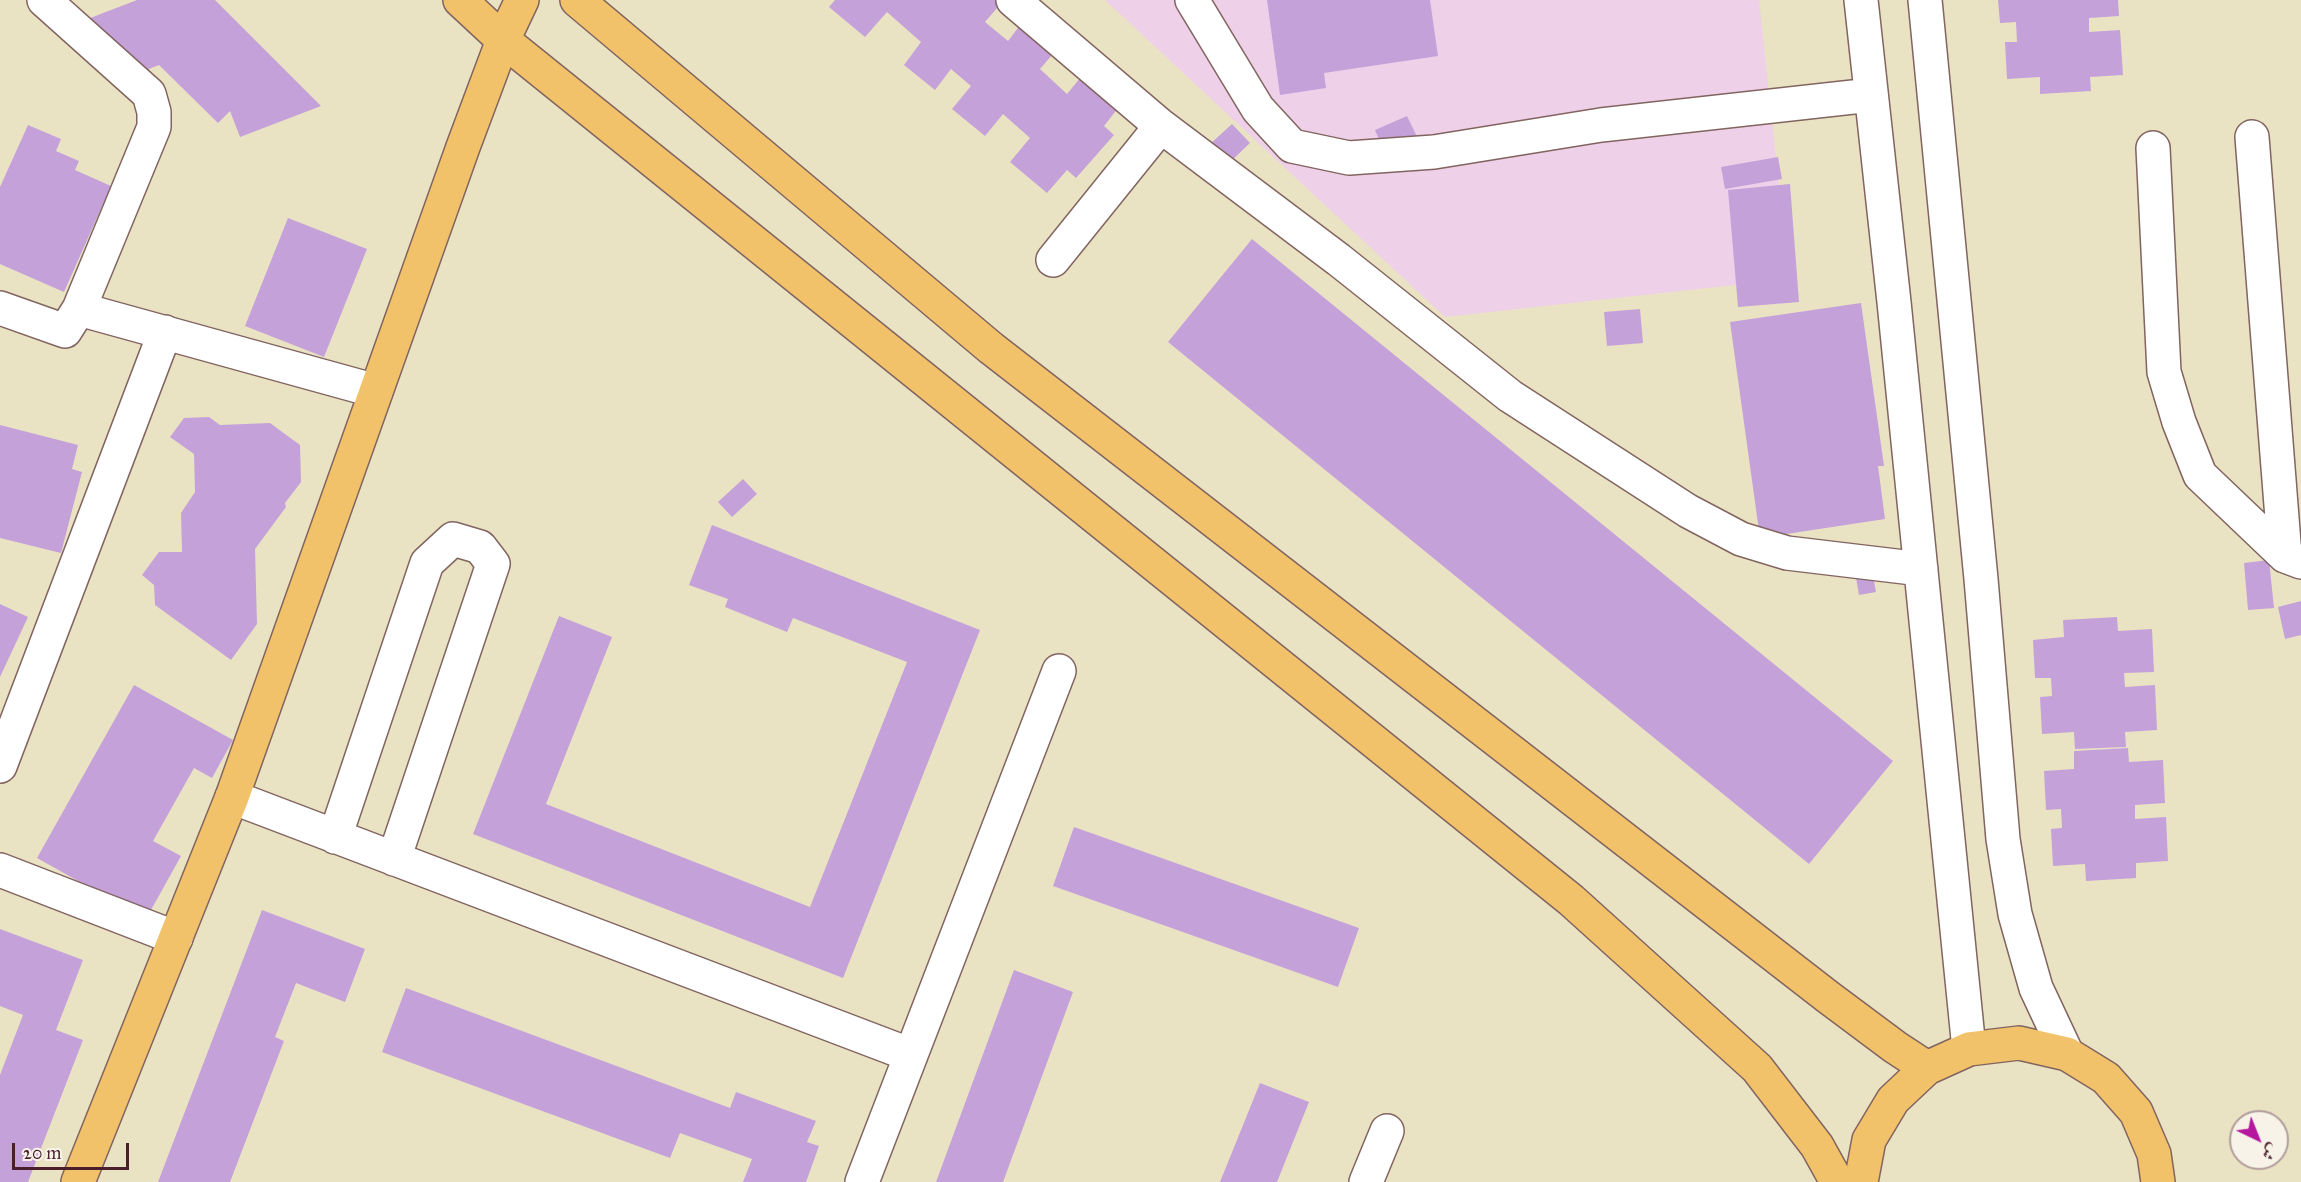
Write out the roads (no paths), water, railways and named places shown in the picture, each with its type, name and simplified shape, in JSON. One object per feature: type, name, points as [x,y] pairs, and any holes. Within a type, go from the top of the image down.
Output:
[{"type":"main road","points":[[460,0],[503,39],[1571,900],[1757,1068],[1817,1146],[1837,1182]]},
{"type":"main road","points":[[78,1182],[232,797],[503,39],[522,0]]},
{"type":"main road","points":[[577,0],[991,348],[1819,990],[1927,1068]]},
{"type":"main road","points":[[1861,1182],[1869,1140],[1893,1100],[1927,1068],[1969,1048],[2019,1043],[2067,1054],[2106,1078],[2136,1112],[2154,1154],[2158,1182]]},
{"type":"street","points":[[0,308],[65,331],[79,309],[154,127],[154,112],[149,94],[44,0]]},
{"type":"street","points":[[1013,0],[1161,126],[1339,260],[1510,396],[1688,511],[1742,539],[1787,553],[1921,569]]},
{"type":"street","points":[[1192,0],[1258,109],[1292,146],[1349,158],[1434,152],[1601,125],[1870,95]]},
{"type":"street","points":[[1861,0],[1894,302],[1969,1048]]},
{"type":"street","points":[[1924,0],[1981,579],[2003,839],[2015,914],[2033,978],[2067,1054]]},
{"type":"street","points":[[1053,261],[1161,126]]},
{"type":"street","points":[[2252,137],[2293,559]]},
{"type":"street","points":[[2153,148],[2164,372],[2179,422],[2200,475],[2293,559]]},
{"type":"street","points":[[79,309],[376,391]]},
{"type":"street","points":[[0,766],[165,332]]},
{"type":"street","points":[[335,837],[427,563],[453,539],[480,547],[493,564],[394,859]]},
{"type":"street","points":[[862,1182],[1059,671]]},
{"type":"street","points":[[232,797],[911,1055]]},
{"type":"street","points":[[0,870],[176,938]]},
{"type":"street","points":[[1366,1182],[1387,1131]]}]
